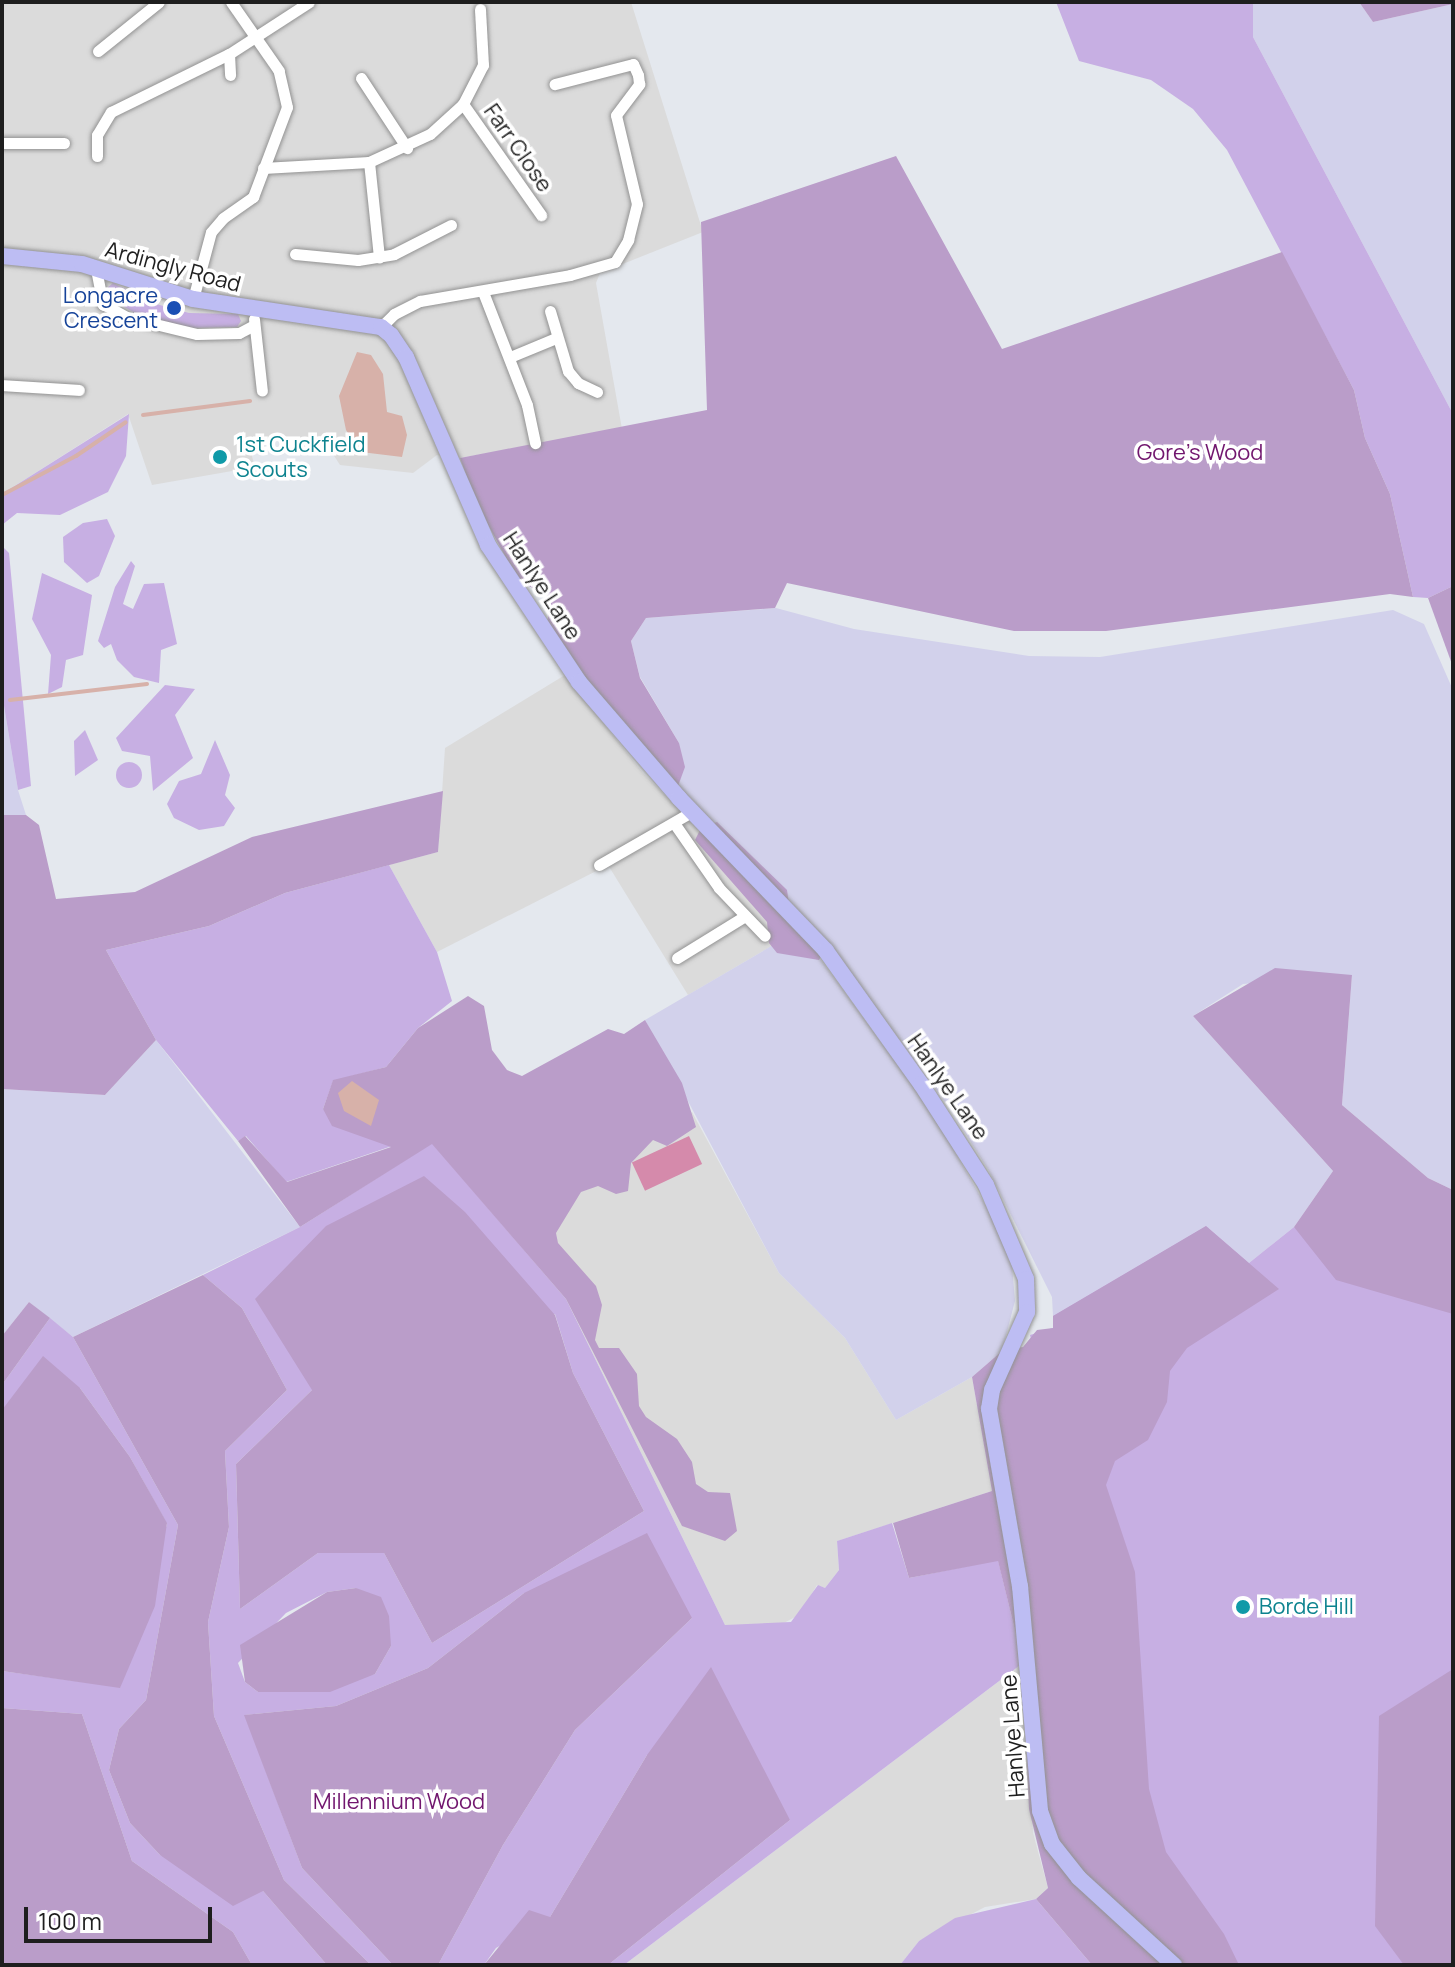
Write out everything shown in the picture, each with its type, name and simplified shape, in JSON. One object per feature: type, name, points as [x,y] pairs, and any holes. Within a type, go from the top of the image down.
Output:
[{"type":"street","points":[[98,51],[159,2]]},
{"type":"street","points":[[193,299],[211,232],[223,218],[253,197],[285,117],[287,96],[279,71],[231,2]]},
{"type":"street","points":[[97,156],[97,135],[111,112],[229,54],[309,2]]},
{"type":"street","points":[[263,168],[369,162],[407,148],[463,104],[483,65],[480,9]]},
{"type":"street","points":[[229,54],[230,75]]},
{"type":"street","points":[[381,327],[394,314],[420,301],[483,292],[615,262],[635,220],[636,186],[616,115],[639,84],[633,64],[555,84]]},
{"type":"street","points":[[361,78],[407,148]]},
{"type":"street","name":"Farr Close","points":[[463,104],[541,215]]},
{"type":"street","points":[[2,143],[64,143]]},
{"type":"street","points":[[369,162],[379,257]]},
{"type":"street","points":[[295,254],[379,257],[409,249],[451,225]]},
{"type":"street","name":"Ardingly Road","points":[[2,256],[96,269],[254,318],[381,327]]},
{"type":"street","points":[[96,269],[103,304],[126,317],[197,334],[239,333],[254,318]]},
{"type":"street","points":[[483,292],[510,357],[535,443]]},
{"type":"street","points":[[550,311],[568,371],[578,383],[597,392]]},
{"type":"street","points":[[254,318],[262,391]]},
{"type":"street","name":"Hanlye Lane","points":[[381,327],[406,357],[466,501],[508,577],[579,682],[693,811],[826,951],[962,1144],[1018,1252],[1027,1312],[992,1390],[989,1409],[1020,1586],[1040,1811],[1052,1844],[1079,1878],[1174,1965]]},
{"type":"street","points":[[510,357],[556,338]]},
{"type":"street","points":[[2,385],[79,390]]},
{"type":"street","points":[[599,865],[693,811]]},
{"type":"street","points":[[674,823],[745,916],[765,936]]},
{"type":"street","points":[[677,958],[745,916]]},
{"type":"shaded area","points":[[2,2],[631,2],[703,232],[600,273],[596,283],[622,429],[460,458],[437,455],[413,473],[340,465],[322,437],[248,442],[255,467],[152,485],[128,414],[2,494]]},
{"type":"shaded area","points":[[1056,2],[1253,2],[1253,37],[1453,414],[1453,586],[1428,598],[1413,597],[1390,494],[1365,438],[1354,390],[1227,150],[1193,109],[1151,80],[1079,61]]},
{"type":"shaded area","points":[[1253,2],[1359,2],[1373,22],[1453,4],[1453,414],[1253,37]]},
{"type":"shaded area","points":[[113,283],[156,304],[189,313],[238,314],[241,321],[237,327],[188,328],[140,316],[109,298],[107,288]]},
{"type":"shaded area","points":[[357,352],[371,355],[383,374],[387,412],[402,416],[407,435],[402,457],[361,452],[346,430],[339,396]]},
{"type":"shaded area","points":[[129,414],[126,456],[108,492],[60,515],[17,513],[2,525],[2,494]]},
{"type":"shaded area","points":[[107,519],[115,536],[99,576],[87,583],[64,562],[63,537],[83,523]]},
{"type":"shaded area","points":[[2,546],[9,553],[31,786],[18,790],[2,694]]},
{"type":"shaded area","points":[[131,561],[135,566],[123,604],[133,609],[144,584],[164,583],[177,644],[161,650],[159,683],[134,677],[117,660],[111,644],[104,648],[98,641],[115,587]]},
{"type":"shaded area","points":[[42,573],[92,595],[83,655],[66,660],[62,687],[48,694],[51,655],[32,619]]},
{"type":"shaded area","points":[[776,608],[854,629],[1029,656],[1100,657],[1393,610],[1424,624],[1453,690],[1453,1190],[1428,1178],[1342,1105],[1352,975],[1243,984],[1193,1016],[1333,1171],[1294,1227],[1249,1263],[1206,1226],[1053,1316],[1052,1297],[989,1171],[948,1106],[867,995],[678,786],[679,743],[640,677],[631,641],[646,618]]},
{"type":"shaded area","points":[[565,675],[643,773],[799,930],[688,995],[608,865],[437,952],[389,865],[438,852],[445,748]]},
{"type":"shaded area","points":[[165,685],[195,689],[175,715],[193,758],[153,791],[150,756],[122,751],[116,738]]},
{"type":"shaded area","points":[[2,694],[18,790],[26,815],[2,815]]},
{"type":"shaded area","points":[[85,730],[98,760],[75,776],[74,741]]},
{"type":"shaded area","points":[[215,740],[230,775],[225,795],[235,808],[224,826],[199,830],[174,818],[167,804],[179,781],[201,774]]},
{"type":"shaded area","points":[[129,762],[138,766],[142,775],[138,784],[129,788],[120,784],[116,775],[120,766]]},
{"type":"shaded area","points":[[389,865],[437,952],[452,1001],[418,1028],[386,1067],[333,1081],[323,1109],[392,1146],[286,1182],[246,1136],[238,1141],[156,1040],[106,950],[209,926],[285,893]]},
{"type":"shaded area","points":[[799,930],[932,1112],[991,1215],[1012,1266],[1015,1301],[1002,1351],[972,1377],[896,1420],[845,1338],[779,1273],[645,1020]]},
{"type":"shaded area","points":[[156,1040],[300,1227],[73,1337],[29,1302],[2,1336],[2,1089],[105,1095]]},
{"type":"shaded area","points":[[352,1081],[379,1100],[371,1126],[344,1111],[338,1093]]},
{"type":"shaded area","points":[[692,1112],[779,1273],[845,1338],[896,1420],[972,1377],[992,1491],[837,1541],[839,1570],[825,1588],[817,1585],[799,1615],[780,1625],[725,1625],[566,1299],[551,1201]]},
{"type":"shaded area","points":[[689,1136],[702,1164],[645,1191],[632,1163]]},
{"type":"shaded area","points":[[432,1143],[566,1299],[725,1625],[791,1622],[818,1585],[825,1588],[839,1570],[837,1541],[892,1523],[909,1578],[998,1560],[1023,1663],[624,1965],[608,1965],[790,1820],[647,1755],[550,1917],[496,1948],[484,1965],[438,1965],[503,1845],[575,1730],[692,1618],[524,1593],[428,1668],[336,1706],[245,1715],[302,1868],[393,1965],[371,1965],[284,1880],[214,1716],[208,1622],[229,1527],[225,1451],[287,1390],[242,1308],[203,1275],[300,1227]],"holes":[[[555,1314],[573,1373],[644,1511],[432,1643],[384,1553],[318,1553],[240,1609],[236,1464],[312,1390]],[[356,1588],[391,1646],[375,1674],[258,1692],[245,1682],[238,1663],[286,1613],[327,1592]]]},
{"type":"shaded area","name":"Borde Hill","points":[[1206,1226],[1249,1263],[1294,1227],[1453,1270],[1453,1965],[1185,1965],[1030,1335],[1053,1328],[1053,1316]]},
{"type":"shaded area","points":[[50,1318],[73,1337],[178,1525],[146,1700],[119,1729],[109,1770],[130,1823],[160,1855],[263,1891],[327,1965],[252,1965],[233,1932],[132,1861],[82,1714],[2,1708],[2,1671],[120,1687],[167,1524],[130,1457],[80,1388],[2,1410],[2,1385]]},
{"type":"shaded area","points":[[1023,1663],[1033,1833],[1048,1888],[1036,1899],[985,1907],[919,1941],[900,1965],[624,1965]]},
{"type":"shaded area","points":[[1036,1899],[1092,1965],[900,1965],[919,1941],[955,1918]]},
{"type":"green space","points":[[1359,2],[1453,2],[1453,4],[1373,22]]},
{"type":"green space","name":"Gore's Wood","points":[[896,156],[1002,349],[1282,252],[1354,390],[1365,438],[1390,494],[1413,597],[1390,594],[1106,631],[1014,631],[787,583],[775,608],[646,618],[631,641],[640,678],[679,743],[685,767],[678,786],[612,714],[566,652],[547,622],[552,598],[519,581],[476,503],[460,458],[707,410],[701,222]]},
{"type":"green space","points":[[1453,586],[1453,667],[1428,598]]},
{"type":"green space","points":[[443,791],[438,852],[285,893],[209,926],[106,950],[156,1040],[105,1095],[2,1089],[2,815],[26,815],[39,825],[56,899],[135,892],[252,837]]},
{"type":"green space","points":[[717,822],[787,890],[791,918],[822,954],[819,960],[777,953],[769,943],[767,922],[695,840],[701,828]]},
{"type":"green space","points":[[1275,968],[1352,975],[1342,1105],[1428,1178],[1453,1190],[1453,1314],[1336,1280],[1294,1227],[1333,1171],[1193,1016]]},
{"type":"green space","points":[[468,996],[484,1006],[492,1050],[507,1070],[522,1076],[608,1029],[624,1034],[645,1020],[682,1083],[696,1127],[667,1146],[653,1140],[631,1163],[628,1191],[616,1194],[598,1186],[581,1192],[556,1233],[558,1243],[596,1286],[602,1305],[595,1340],[599,1348],[619,1348],[637,1374],[639,1406],[646,1417],[677,1439],[692,1462],[696,1484],[708,1492],[730,1493],[737,1531],[725,1541],[682,1526],[566,1299],[432,1144],[300,1227],[238,1141],[245,1136],[287,1182],[391,1147],[332,1126],[323,1109],[333,1080],[386,1067],[418,1028]]},
{"type":"green space","points":[[424,1176],[465,1212],[555,1315],[573,1373],[644,1511],[432,1643],[384,1553],[318,1553],[240,1609],[236,1464],[312,1390],[255,1299],[326,1226]]},
{"type":"green space","points":[[1206,1226],[1279,1289],[1187,1348],[1170,1371],[1167,1402],[1148,1440],[1115,1461],[1106,1485],[1135,1572],[1149,1789],[1166,1852],[1224,1934],[1239,1965],[1092,1965],[1036,1899],[1048,1888],[1029,1809],[1023,1663],[998,1561],[909,1578],[893,1523],[992,1491],[972,1377],[1002,1351],[1023,1347],[1037,1330],[1053,1328],[1053,1316]]},
{"type":"green space","points":[[203,1275],[242,1308],[287,1390],[225,1451],[229,1527],[208,1622],[214,1716],[284,1880],[371,1965],[327,1965],[263,1891],[233,1906],[160,1855],[130,1823],[109,1770],[119,1729],[146,1700],[178,1525],[73,1337]]},
{"type":"green space","points":[[29,1302],[50,1318],[2,1385],[2,1336]]},
{"type":"green space","points":[[43,1356],[80,1388],[130,1457],[167,1523],[155,1606],[120,1688],[2,1671],[2,1410]]},
{"type":"green space","name":"Millennium Wood","points":[[647,1533],[692,1618],[575,1730],[503,1845],[438,1965],[393,1965],[302,1868],[244,1715],[336,1706],[428,1668],[524,1593]]},
{"type":"green space","points":[[356,1588],[381,1597],[389,1616],[391,1646],[375,1674],[330,1692],[258,1692],[245,1682],[240,1645],[327,1592]]},
{"type":"green space","points":[[711,1667],[790,1820],[608,1965],[484,1965],[529,1910],[550,1917],[647,1755]]},
{"type":"green space","points":[[1453,1669],[1453,1965],[1404,1965],[1375,1926],[1379,1716]]},
{"type":"green space","points":[[2,1708],[82,1714],[132,1861],[233,1932],[252,1965],[2,1965]]},
{"type":"waterway","points":[[143,415],[250,401]]},
{"type":"waterway","points":[[2,495],[76,456],[126,422]]},
{"type":"waterway","points":[[10,700],[147,684]]},
{"type":"place","name":"Longacre Crescent","points":[[174,308]]},
{"type":"place","name":"1st Cuckfield Scouts","points":[[220,457]]},
{"type":"place","name":"Borde Hill","points":[[1243,1607]]}]
